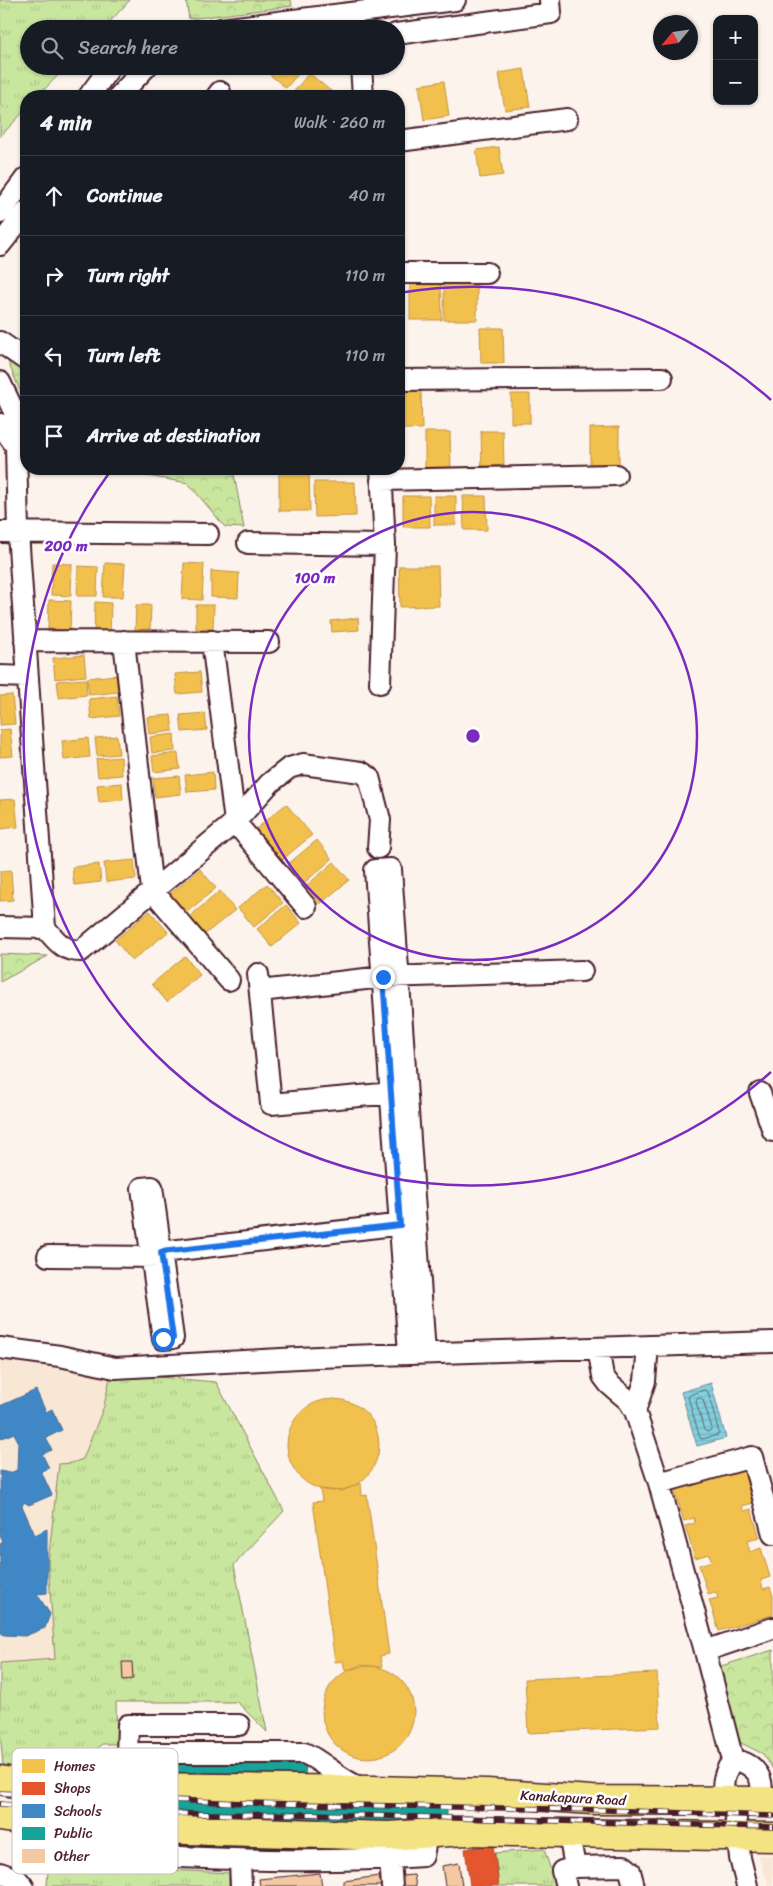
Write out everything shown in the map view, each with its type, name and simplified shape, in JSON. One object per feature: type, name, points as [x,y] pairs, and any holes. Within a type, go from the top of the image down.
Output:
[{"type":"highway","name":"Kanakapura Road","points":[[178,1787],[487,1793],[592,1800],[748,1801]]},
{"type":"highway","points":[[178,1834],[389,1847],[427,1834],[466,1832],[773,1837]]},
{"type":"street","points":[[302,20],[455,0]]},
{"type":"street","points":[[405,33],[552,13],[550,0]]},
{"type":"street","points":[[93,90],[104,75]]},
{"type":"street","points":[[125,90],[139,75]]},
{"type":"street","points":[[362,75],[363,90]]},
{"type":"street","points":[[405,141],[567,119]]},
{"type":"street","points":[[20,186],[1,211],[20,220]]},
{"type":"street","points":[[0,245],[20,225]]},
{"type":"street","points":[[405,273],[488,273]]},
{"type":"street","points":[[0,342],[20,356]]},
{"type":"street","points":[[405,380],[662,378]]},
{"type":"street","points":[[0,382],[18,420],[9,532],[25,641],[45,928],[59,944],[70,951],[80,951],[235,822],[270,783],[289,768],[303,764],[361,772],[369,778],[380,820],[378,848]]},
{"type":"street","points":[[0,424],[16,446]]},
{"type":"street","points":[[405,474],[616,475]]},
{"type":"street","points":[[380,683],[385,545],[381,475]]},
{"type":"street","points":[[9,532],[208,534]]},
{"type":"street","points":[[248,543],[385,545]]},
{"type":"street","points":[[25,641],[269,642]]},
{"type":"street","points":[[124,641],[152,890],[229,980]]},
{"type":"street","points":[[212,641],[235,822],[306,907]]},
{"type":"street","points":[[0,676],[28,676]]},
{"type":"street","points":[[0,927],[45,928]]},
{"type":"street","points":[[398,1093],[271,1104],[259,982],[390,976],[582,971]]},
{"type":"street","points":[[390,976],[417,1354]]},
{"type":"street","points":[[760,1093],[773,1130]]},
{"type":"street","points":[[48,1256],[158,1255],[408,1224]]},
{"type":"street","points":[[0,1348],[60,1356],[114,1368],[318,1357],[773,1342]]},
{"type":"street","points":[[635,1411],[645,1381],[648,1346]]},
{"type":"street","points":[[598,1348],[603,1376],[609,1384],[628,1400],[635,1411],[659,1483],[705,1651],[732,1760],[727,1767],[723,1781],[748,1801]]},
{"type":"street","points":[[659,1483],[752,1457],[773,1534]]},
{"type":"street","points":[[705,1651],[773,1628]]},
{"type":"street","points":[[127,1748],[128,1725],[239,1725]]},
{"type":"street","name":"Kanakapura Road","points":[[178,1754],[304,1753],[317,1759],[343,1779],[360,1788],[373,1790]]},
{"type":"street","points":[[732,1760],[746,1763],[758,1773],[762,1787],[748,1801],[738,1836],[740,1858],[747,1886]]},
{"type":"street","points":[[569,1834],[575,1867]]},
{"type":"street","points":[[178,1857],[240,1860],[389,1847],[392,1886]]},
{"type":"street","points":[[240,1860],[241,1886]]},
{"type":"street","points":[[566,1886],[562,1871],[575,1867],[624,1866],[630,1870],[634,1886]]},
{"type":"street","points":[[0,1872],[17,1879],[23,1886]]},
{"type":"shaded area","points":[[0,1356],[111,1373],[104,1406],[83,1459],[72,1463],[59,1464],[48,1563],[55,1659],[0,1663]]},
{"type":"shaded area","points":[[758,1855],[773,1856],[773,1886],[769,1886]]},
{"type":"green space","points":[[0,0],[130,0],[111,20],[20,20],[20,75],[58,75],[44,90],[20,90],[20,115],[0,137]]},
{"type":"green space","points":[[186,0],[291,0],[292,6],[189,19]]},
{"type":"green space","points":[[6,357],[20,369],[20,391]]},
{"type":"green space","points":[[142,475],[234,475],[244,528],[225,527],[188,483]]},
{"type":"green space","points":[[0,954],[48,956],[0,982]]},
{"type":"green space","points":[[111,1373],[216,1382],[284,1511],[234,1565],[267,1732],[237,1702],[116,1702],[117,1744],[102,1744],[97,1748],[12,1748],[12,1766],[3,1765],[0,1731],[0,1663],[55,1659],[48,1563],[59,1464],[72,1463],[83,1459],[104,1406]]},
{"type":"green space","points":[[773,1650],[773,1769],[763,1754],[739,1742],[718,1667]]},
{"type":"green space","points":[[544,1849],[556,1886],[499,1886],[495,1853]]},
{"type":"green space","points":[[178,1870],[229,1873],[229,1886],[47,1886],[48,1874],[178,1874]]},
{"type":"water","points":[[711,1383],[726,1438],[697,1446],[681,1392]]},
{"type":"building: Homes","points":[[524,69],[530,107],[505,110],[499,73]]},
{"type":"building: Homes","points":[[270,75],[297,75],[286,88]]},
{"type":"building: Homes","points":[[307,75],[311,75],[330,90],[295,90]]},
{"type":"building: Homes","points":[[444,81],[449,116],[424,120],[419,85]]},
{"type":"building: Homes","points":[[499,147],[503,175],[480,178],[476,150]]},
{"type":"building: Homes","points":[[410,283],[441,283],[442,320],[410,320]]},
{"type":"building: Homes","points":[[444,283],[477,283],[477,320],[444,320]]},
{"type":"building: Homes","points":[[480,328],[503,328],[504,363],[481,363]]},
{"type":"building: Homes","points":[[405,391],[421,391],[422,429],[405,429]]},
{"type":"building: Homes","points":[[511,394],[530,394],[530,423],[511,423]]},
{"type":"building: Homes","points":[[619,427],[619,464],[590,464],[590,428]]},
{"type":"building: Homes","points":[[481,431],[503,431],[504,467],[482,468]]},
{"type":"building: Homes","points":[[425,432],[450,432],[451,469],[425,470]]},
{"type":"building: Homes","points":[[279,475],[309,475],[310,511],[279,511]]},
{"type":"building: Homes","points":[[314,482],[355,482],[356,516],[315,517]]},
{"type":"building: Homes","points":[[403,496],[429,496],[430,527],[403,527]]},
{"type":"building: Homes","points":[[434,496],[456,496],[456,525],[434,525]]},
{"type":"building: Homes","points":[[463,496],[486,496],[487,530],[464,530]]},
{"type":"building: Homes","points":[[52,563],[72,564],[71,596],[51,595]]},
{"type":"building: Homes","points":[[105,563],[125,564],[123,597],[103,597]]},
{"type":"building: Homes","points":[[184,563],[204,564],[202,600],[182,599]]},
{"type":"building: Homes","points":[[78,566],[98,567],[97,596],[77,596]]},
{"type":"building: Homes","points":[[399,566],[438,566],[439,606],[400,607]]},
{"type":"building: Homes","points":[[211,571],[239,573],[238,598],[211,597]]},
{"type":"building: Homes","points":[[49,600],[71,601],[70,630],[48,629]]},
{"type":"building: Homes","points":[[95,602],[111,603],[110,633],[94,633]]},
{"type":"building: Homes","points":[[136,605],[151,605],[150,631],[135,631]]},
{"type":"building: Homes","points":[[196,605],[214,605],[213,629],[196,629]]},
{"type":"building: Homes","points":[[358,618],[359,630],[332,632],[331,621]]},
{"type":"building: Homes","points":[[84,655],[86,676],[55,679],[53,658]]},
{"type":"building: Homes","points":[[200,672],[202,692],[177,694],[175,674]]},
{"type":"building: Homes","points":[[116,675],[118,692],[89,695],[87,678]]},
{"type":"building: Homes","points":[[86,679],[87,695],[59,698],[57,681]]},
{"type":"building: Homes","points":[[12,695],[15,724],[0,725],[0,696]]},
{"type":"building: Homes","points":[[117,696],[119,716],[91,719],[89,699]]},
{"type":"building: Homes","points":[[205,713],[207,730],[182,732],[180,715]]},
{"type":"building: Homes","points":[[171,715],[173,731],[149,734],[147,717]]},
{"type":"building: Homes","points":[[10,729],[13,756],[0,757],[0,730]]},
{"type":"building: Homes","points":[[174,734],[175,751],[152,753],[150,737]]},
{"type":"building: Homes","points":[[117,736],[119,754],[97,756],[95,738]]},
{"type":"building: Homes","points":[[88,738],[90,757],[64,760],[62,741]]},
{"type":"building: Homes","points":[[178,753],[180,769],[154,772],[152,756]]},
{"type":"building: Homes","points":[[121,757],[122,775],[98,777],[96,759]]},
{"type":"building: Homes","points":[[213,772],[214,790],[187,792],[185,775]]},
{"type":"building: Homes","points":[[179,776],[181,794],[155,797],[153,778]]},
{"type":"building: Homes","points":[[122,783],[123,800],[99,802],[97,785]]},
{"type":"building: Homes","points":[[15,799],[18,827],[0,829],[0,800]]},
{"type":"building: Homes","points":[[286,804],[312,835],[282,860],[256,829]]},
{"type":"building: Homes","points":[[317,840],[332,859],[304,883],[288,864]]},
{"type":"building: Homes","points":[[134,860],[136,879],[106,882],[104,863]]},
{"type":"building: Homes","points":[[334,862],[349,880],[320,904],[306,886]]},
{"type":"building: Homes","points":[[99,864],[101,882],[74,885],[72,867]]},
{"type":"building: Homes","points":[[200,869],[216,888],[186,913],[170,894]]},
{"type":"building: Homes","points":[[11,870],[13,900],[0,901],[0,871]]},
{"type":"building: Homes","points":[[267,884],[283,903],[254,927],[238,908]]},
{"type":"building: Homes","points":[[220,891],[235,910],[204,935],[189,917]]},
{"type":"building: Homes","points":[[286,905],[301,923],[272,947],[257,929]]},
{"type":"building: Homes","points":[[150,911],[168,932],[132,961],[115,940]]},
{"type":"building: Homes","points":[[185,956],[200,975],[167,1002],[152,984]]},
{"type":"building: Homes","points":[[324,1399],[342,1399],[359,1406],[372,1419],[379,1436],[379,1454],[372,1471],[359,1484],[342,1491],[324,1491],[307,1484],[294,1471],[287,1454],[287,1436],[294,1419],[307,1406]]},
{"type":"building: Homes","points":[[742,1465],[753,1503],[742,1506],[744,1511],[751,1509],[760,1538],[747,1541],[750,1552],[761,1548],[770,1577],[761,1580],[763,1589],[770,1587],[773,1596],[773,1615],[719,1631],[709,1600],[718,1598],[716,1592],[708,1594],[699,1565],[712,1561],[709,1554],[695,1558],[685,1526],[695,1523],[694,1518],[684,1521],[673,1486]]},
{"type":"building: Homes","points":[[361,1483],[362,1496],[367,1495],[389,1654],[380,1656],[382,1667],[361,1665],[345,1671],[343,1661],[335,1662],[313,1502],[322,1501],[320,1489],[341,1491]]},
{"type":"building: Homes","points":[[359,1666],[377,1666],[394,1673],[407,1686],[414,1703],[414,1721],[407,1738],[394,1751],[377,1758],[359,1758],[342,1751],[329,1738],[322,1721],[322,1703],[329,1686],[342,1673]]},
{"type":"building: Homes","points":[[657,1673],[660,1727],[528,1733],[525,1679]]},
{"type":"building: Shops","points":[[493,1845],[499,1886],[470,1886],[465,1849]]},
{"type":"building: Schools","points":[[36,1390],[46,1412],[52,1409],[62,1430],[46,1438],[52,1450],[42,1454],[49,1468],[41,1471],[52,1495],[29,1505],[24,1502],[22,1506],[35,1535],[47,1529],[47,1593],[37,1594],[50,1614],[45,1628],[25,1636],[4,1635],[0,1632],[0,1544],[3,1542],[0,1536],[0,1471],[10,1473],[17,1470],[18,1441],[14,1433],[0,1439],[0,1406]]},
{"type":"building: Public","points":[[178,1758],[306,1760],[305,1777],[447,1780],[447,1830],[416,1851],[187,1847],[187,1829],[178,1829]]},
{"type":"building: Other","points":[[122,1662],[132,1662],[133,1679],[123,1680]]},
{"type":"building: Other","points":[[459,1863],[462,1886],[445,1886],[442,1866]]},
{"type":"building: Other","points":[[320,1873],[322,1886],[260,1886],[259,1879]]},
{"type":"building: Other","points":[[414,1875],[416,1886],[402,1886],[401,1876]]},
{"type":"building: Other","points":[[379,1876],[381,1886],[344,1886],[344,1881]]},
{"type":"railway","points":[[0,1793],[12,1793]]},
{"type":"railway","points":[[178,1800],[605,1810],[773,1816]]},
{"type":"railway","points":[[0,1804],[12,1805]]},
{"type":"railway","points":[[178,1813],[311,1814],[773,1827]]},
{"type":"route","points":[[163,1339],[173,1338],[161,1252],[400,1225],[383,977]]}]
